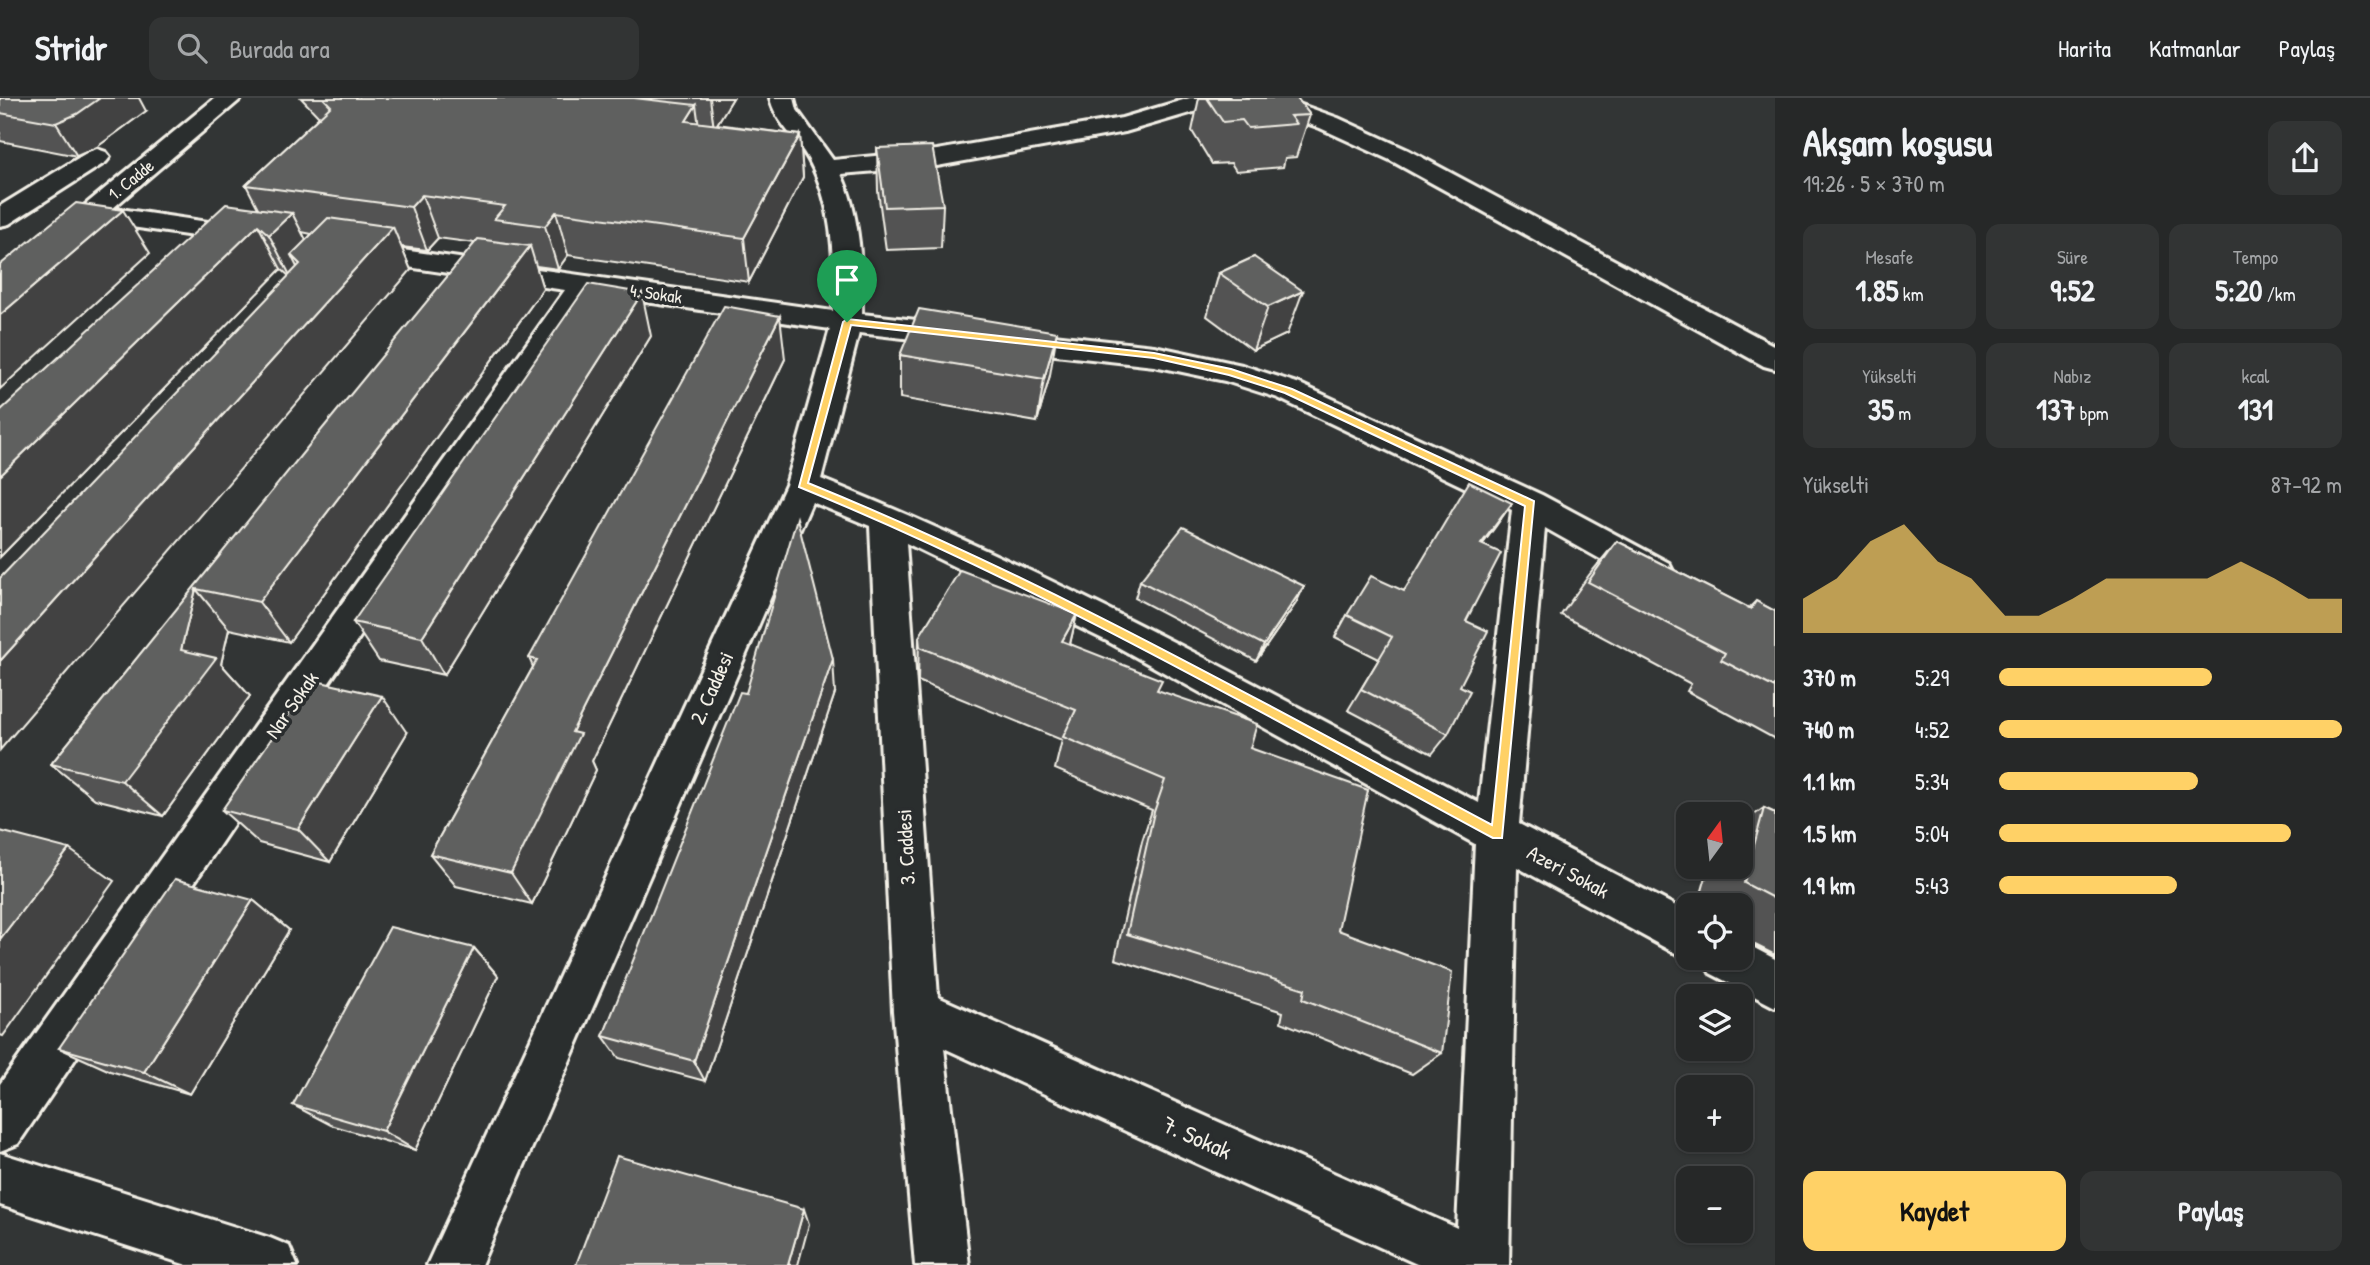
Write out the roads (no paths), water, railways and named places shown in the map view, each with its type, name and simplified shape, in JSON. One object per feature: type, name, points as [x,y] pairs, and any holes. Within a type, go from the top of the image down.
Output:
[{"type":"street","name":"1. Cadde","points":[[0,289],[230,98]]},
{"type":"street","name":"2. Caddesi","points":[[454,1265],[803,485],[847,322],[849,279],[836,194],[785,111],[782,98]]},
{"type":"street","points":[[811,156],[937,158],[1112,127],[1216,98]]},
{"type":"street","points":[[1259,98],[1329,123],[1399,155],[1775,359]]},
{"type":"street","points":[[0,219],[97,157]]},
{"type":"street","points":[[90,213],[271,239]]},
{"type":"street","points":[[0,237],[51,247]]},
{"type":"street","name":"4. Sokak","points":[[332,251],[847,322],[1154,356],[1231,372],[1289,391],[1530,504],[1677,584]]},
{"type":"street","name":"Nar Sokak","points":[[0,1126],[584,284]]},
{"type":"street","points":[[803,485],[887,519]]},
{"type":"street","points":[[1480,1265],[1497,834],[1530,504]]},
{"type":"street","name":"Azeri Sokak","points":[[887,519],[1120,631],[1676,930]]},
{"type":"street","name":"3. Caddesi","points":[[887,519],[916,1011],[942,1265]]},
{"type":"street","points":[[1750,970],[1775,984]]},
{"type":"street","name":"7. Sokak","points":[[916,1011],[1480,1265]]},
{"type":"street","points":[[0,1179],[270,1265]]}]
